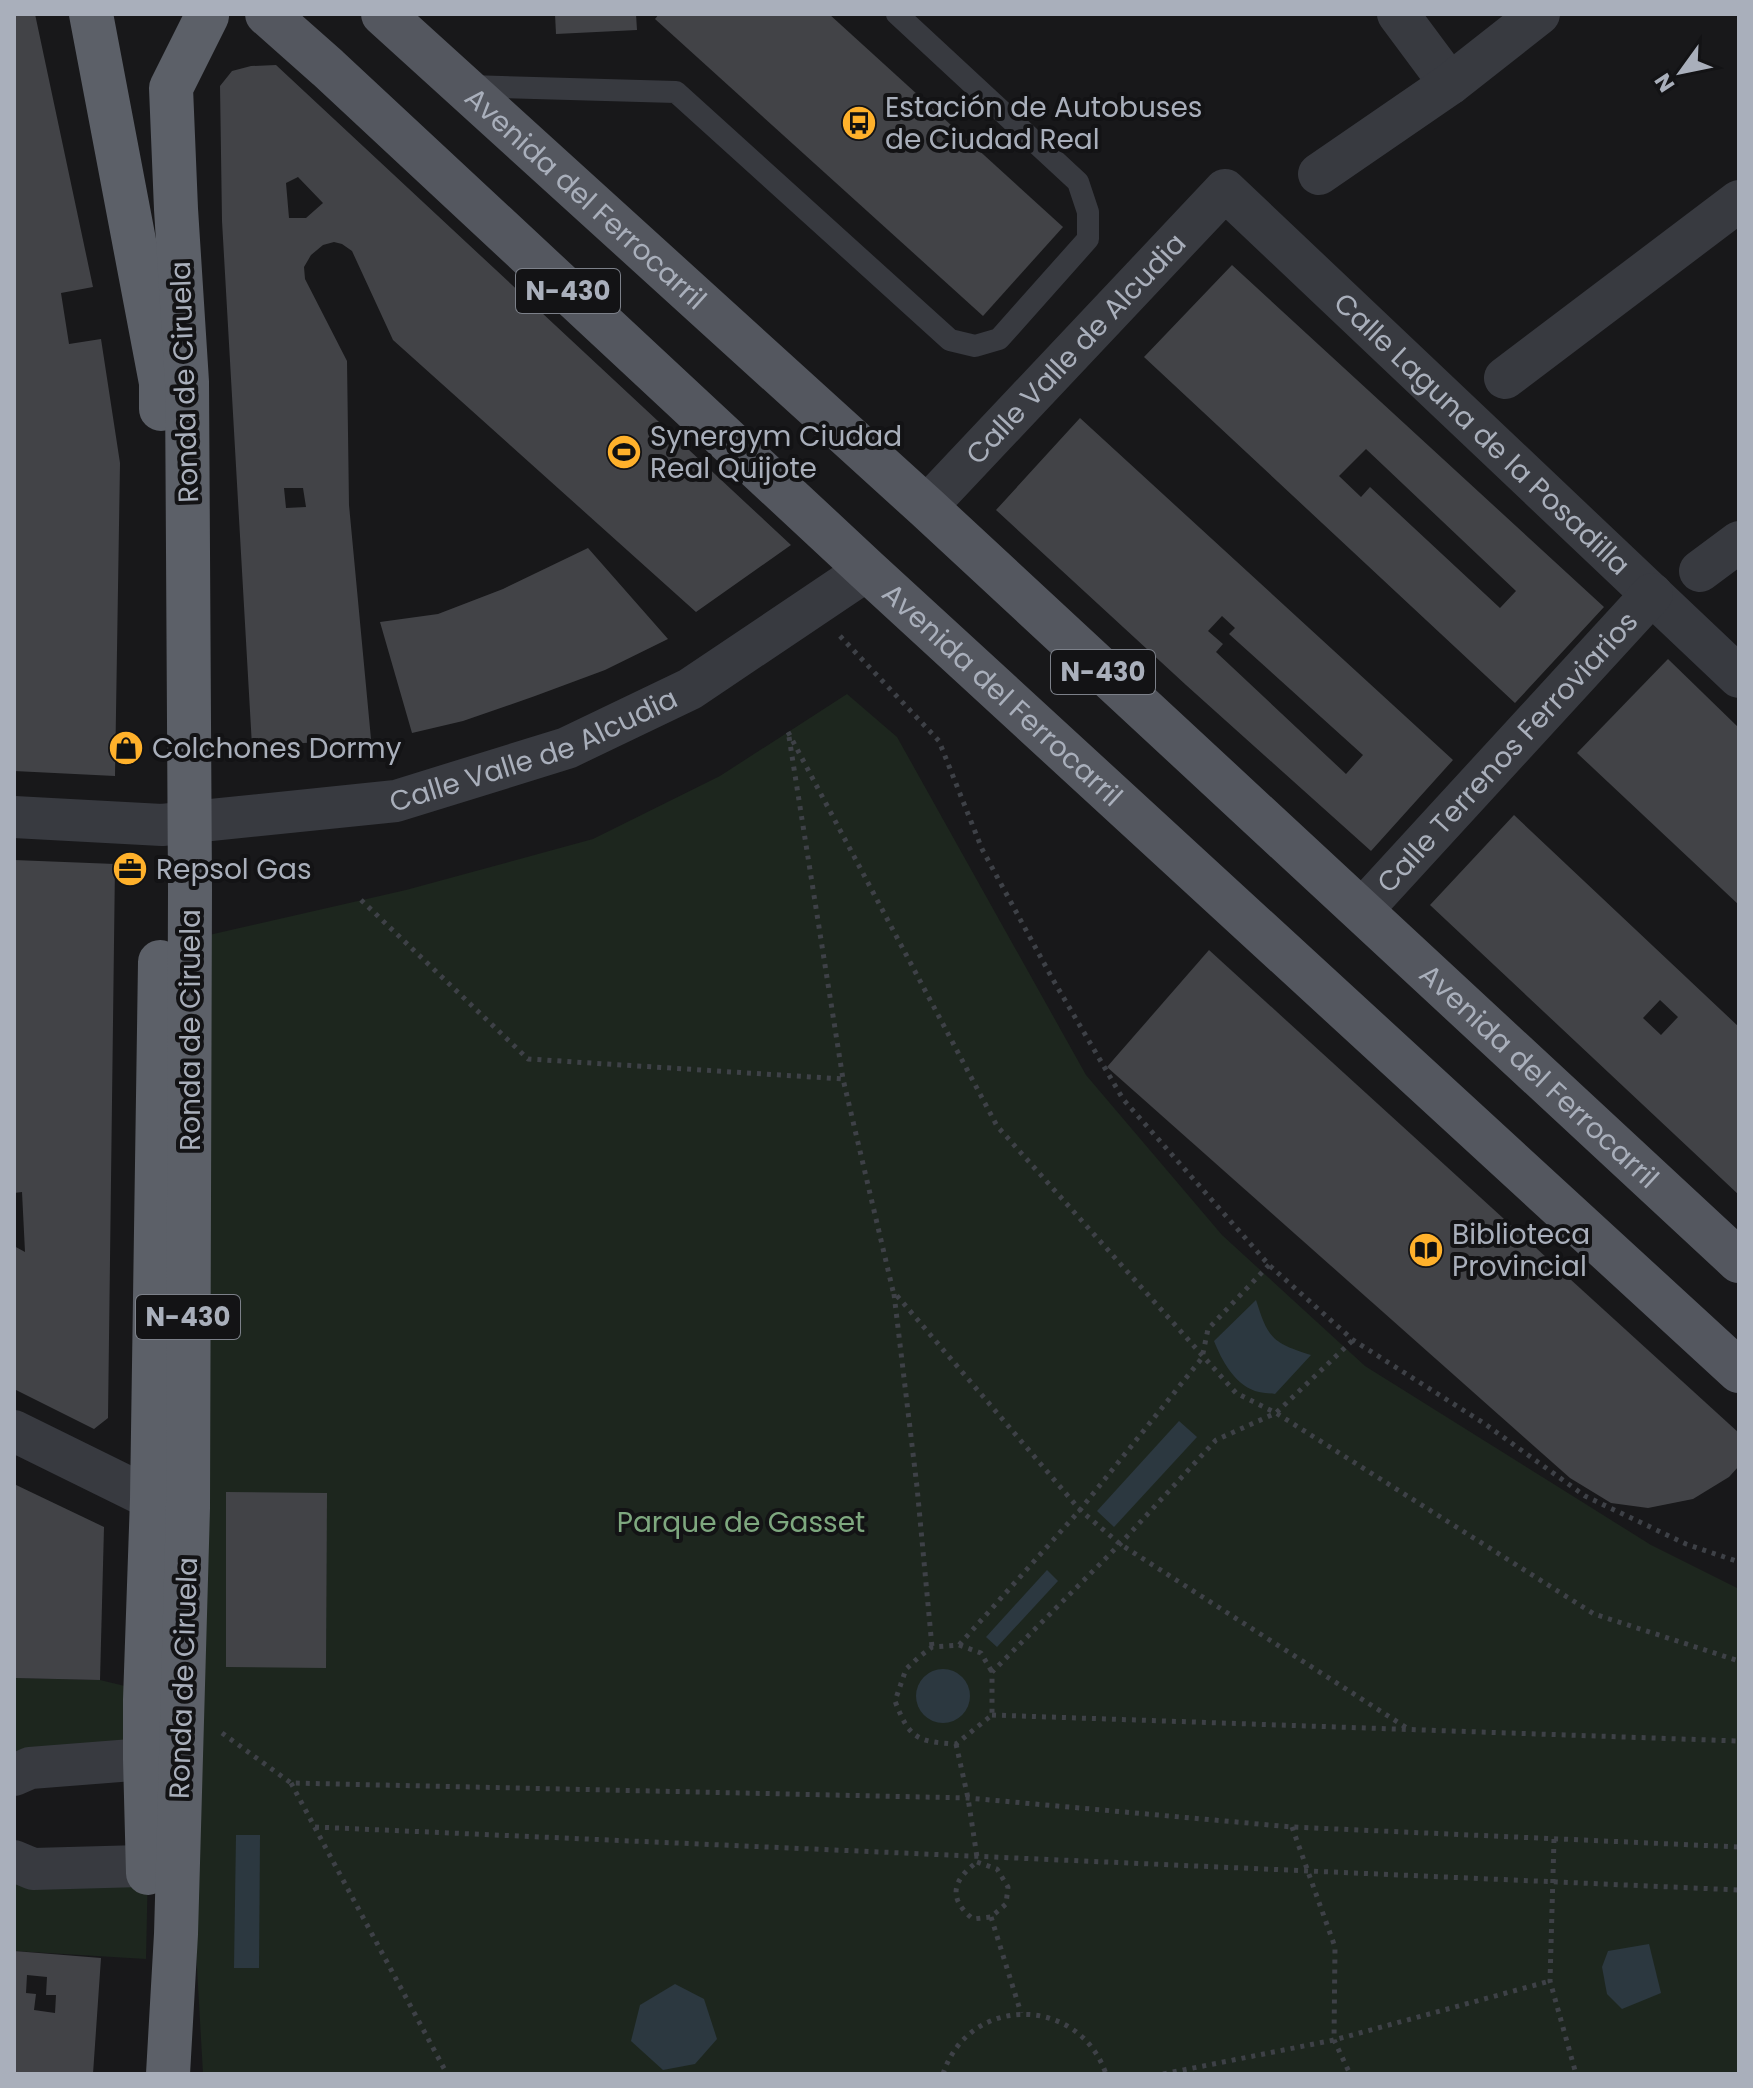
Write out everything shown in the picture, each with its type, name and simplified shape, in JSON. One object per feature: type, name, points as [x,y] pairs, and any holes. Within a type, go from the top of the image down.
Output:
[{"type":"highway","name":"Ronda de Ciruela","points":[[91,14],[161,383],[176,823],[188,1508],[182,1703],[162,1759]]},
{"type":"highway","name":"Ronda de Ciruela","points":[[163,1865],[152,1499],[176,823],[187,382],[171,88],[206,15]]},
{"type":"highway","name":"N-430","points":[[140,2074],[148,1933],[163,1865]]},
{"type":"highway","name":"N-430","points":[[163,1865],[176,1934],[168,2074]]},
{"type":"main road","name":"Avenida del Ferrocarril","points":[[267,14],[1739,1371]]},
{"type":"main road","name":"Avenida del Ferrocarril","points":[[383,14],[926,507],[1739,1261]]},
{"type":"street","points":[[1398,14],[1450,84]]},
{"type":"street","points":[[1319,174],[1450,84],[1539,14]]},
{"type":"street","name":"Calle Valle de Alcudia","points":[[926,507],[1225,190]]},
{"type":"street","name":"Calle Laguna de la Posadilla","points":[[1225,190],[1739,677]]},
{"type":"street","points":[[1505,378],[1739,201]]},
{"type":"street","points":[[1700,571],[1739,542]]},
{"type":"street","name":"Calle Valle de Alcudia","points":[[14,817],[176,823],[396,801],[567,748],[690,689],[867,570]]},
{"type":"street","name":"Calle Terrenos Ferroviarios","points":[[1361,911],[1652,594]]},
{"type":"street","points":[[14,1431],[152,1499]]},
{"type":"street","points":[[14,1775],[30,1768],[162,1759]]},
{"type":"street","points":[[14,1861],[33,1869],[163,1865]]},
{"type":"lane","points":[[463,86],[676,92],[950,340],[975,346],[999,339],[1088,239],[1088,212],[1078,182],[897,14]]},
{"type":"path","points":[[932,1647],[917,1487],[893,1291],[843,1079],[788,732],[997,1126],[1236,1393],[1276,1413],[1594,1614],[1739,1661]]},
{"type":"path","points":[[982,849],[1052,978],[1123,1099],[1269,1265],[1353,1340],[1485,1424],[1585,1496],[1686,1544],[1739,1562]]},
{"type":"path","points":[[361,900],[528,1059],[843,1079]]},
{"type":"path","points":[[959,1645],[1080,1510],[1202,1358],[1208,1329],[1269,1265]]},
{"type":"path","points":[[893,1291],[1080,1510],[1120,1544],[1410,1730]]},
{"type":"path","points":[[992,1672],[1120,1544],[1216,1440],[1276,1413],[1353,1340]]},
{"type":"path","points":[[992,1715],[992,1672],[981,1653],[959,1645],[932,1647],[906,1669],[895,1701],[902,1720],[915,1736],[933,1743],[956,1744],[992,1715],[1739,1741]]},
{"type":"path","points":[[182,1703],[291,1783],[447,2074]]},
{"type":"path","points":[[956,1744],[977,1859]]},
{"type":"path","points":[[291,1783],[968,1798],[1292,1827],[1739,1847]]},
{"type":"path","points":[[315,1827],[977,1859],[1739,1890]]},
{"type":"path","points":[[1292,1827],[1335,1947],[1334,2040],[1350,2074]]},
{"type":"path","points":[[1554,1839],[1550,1981],[1576,2074]]},
{"type":"path","points":[[977,1859],[997,1869],[1008,1887],[1006,1904],[991,1917],[973,1919],[964,1912],[957,1898],[957,1883],[963,1872],[977,1859]]},
{"type":"path","points":[[991,1917],[1021,2013]]},
{"type":"path","points":[[1163,2074],[1334,2040],[1550,1981]]},
{"type":"path","points":[[943,2074],[955,2048],[973,2030],[996,2018],[1021,2013],[1046,2016],[1068,2025],[1088,2041],[1106,2074]]},
{"type":"green space","name":"Parque de Gasset","points":[[847,694],[897,737],[1086,1075],[1222,1235],[1365,1366],[1651,1545],[1739,1589],[1739,2074],[203,2074],[182,1703],[209,935],[406,890],[593,839],[720,776]]},
{"type":"green space","points":[[14,1678],[100,1680],[129,1687],[145,1759],[14,1780]]},
{"type":"green space","points":[[14,1854],[148,1865],[146,1959],[14,1951]]},
{"type":"shaded area","points":[[1256,1300],[1273,1337],[1288,1347],[1311,1355],[1275,1394],[1255,1391],[1241,1383],[1225,1364],[1214,1341]]},
{"type":"shaded area","points":[[1179,1421],[1197,1437],[1114,1527],[1097,1511]]},
{"type":"shaded area","points":[[1047,1570],[1058,1581],[997,1647],[986,1637]]},
{"type":"shaded area","points":[[943,1669],[962,1677],[970,1696],[962,1715],[943,1723],[924,1715],[916,1696],[924,1677]]},
{"type":"shaded area","points":[[236,1835],[260,1835],[259,1968],[234,1968]]},
{"type":"shaded area","points":[[1649,1944],[1661,1993],[1622,2009],[1607,1994],[1602,1967],[1608,1951]]},
{"type":"shaded area","points":[[675,1984],[704,1999],[717,2039],[695,2064],[663,2070],[631,2041],[640,2005]]},
{"type":"building","points":[[14,14],[35,14],[93,287],[61,293],[69,344],[101,339],[120,463],[115,776],[14,771]]},
{"type":"building","points":[[555,14],[636,14],[637,30],[556,34]]},
{"type":"building","name":"Estación de Autobuses de Ciudad Real","points":[[659,14],[829,14],[1063,227],[983,316],[655,19]]},
{"type":"building","points":[[276,65],[791,545],[696,612],[393,340],[352,251],[334,242],[323,245],[311,255],[304,267],[305,279],[347,361],[349,505],[371,739],[252,746],[222,221],[220,86],[232,71]],"holes":[[[298,177],[323,203],[306,218],[289,218],[286,183]],[[284,488],[303,488],[306,507],[286,508]]]},
{"type":"building","points":[[1232,265],[1604,607],[1515,703],[1144,357]],"holes":[[[1366,449],[1516,591],[1500,608],[1370,487],[1361,497],[1339,476]]]},
{"type":"building","points":[[1080,418],[1453,760],[1371,851],[996,510]],"holes":[[[1222,616],[1235,628],[1229,634],[1363,755],[1346,774],[1216,652],[1223,644],[1208,631]]]},
{"type":"building","points":[[588,548],[668,639],[605,670],[535,696],[463,721],[412,733],[380,622],[438,614],[503,589]]},
{"type":"building","points":[[1668,659],[1739,728],[1739,905],[1577,753]]},
{"type":"building","points":[[1514,815],[1739,1027],[1739,1195],[1430,905]],"holes":[[[1660,1000],[1678,1017],[1661,1035],[1643,1018]]]},
{"type":"building","points":[[14,860],[115,864],[108,1418],[94,1429],[14,1389],[14,1246],[25,1252],[22,1192],[14,1193]]},
{"type":"building","name":"Biblioteca Provincial","points":[[1209,950],[1739,1433],[1739,1466],[1729,1477],[1693,1499],[1648,1508],[1611,1503],[1570,1478],[1107,1067]]},
{"type":"building","points":[[14,1484],[104,1527],[100,1680],[14,1678]]},
{"type":"building","points":[[226,1492],[327,1493],[326,1668],[226,1667]]},
{"type":"building","points":[[14,1951],[101,1958],[93,2074],[14,2074]],"holes":[[[27,1975],[47,1977],[46,1995],[56,1995],[55,2013],[34,2010],[36,1994],[26,1993]]]},
{"type":"place","name":"Estación de Autobuses de Ciudad Real","points":[[859,123]]},
{"type":"place","name":"Synergym Ciudad Real Quijote","points":[[624,452]]},
{"type":"place","name":"Colchones Dormy","points":[[126,748]]},
{"type":"place","name":"Repsol Gas","points":[[130,869]]},
{"type":"place","name":"Biblioteca Provincial","points":[[1426,1250]]}]
